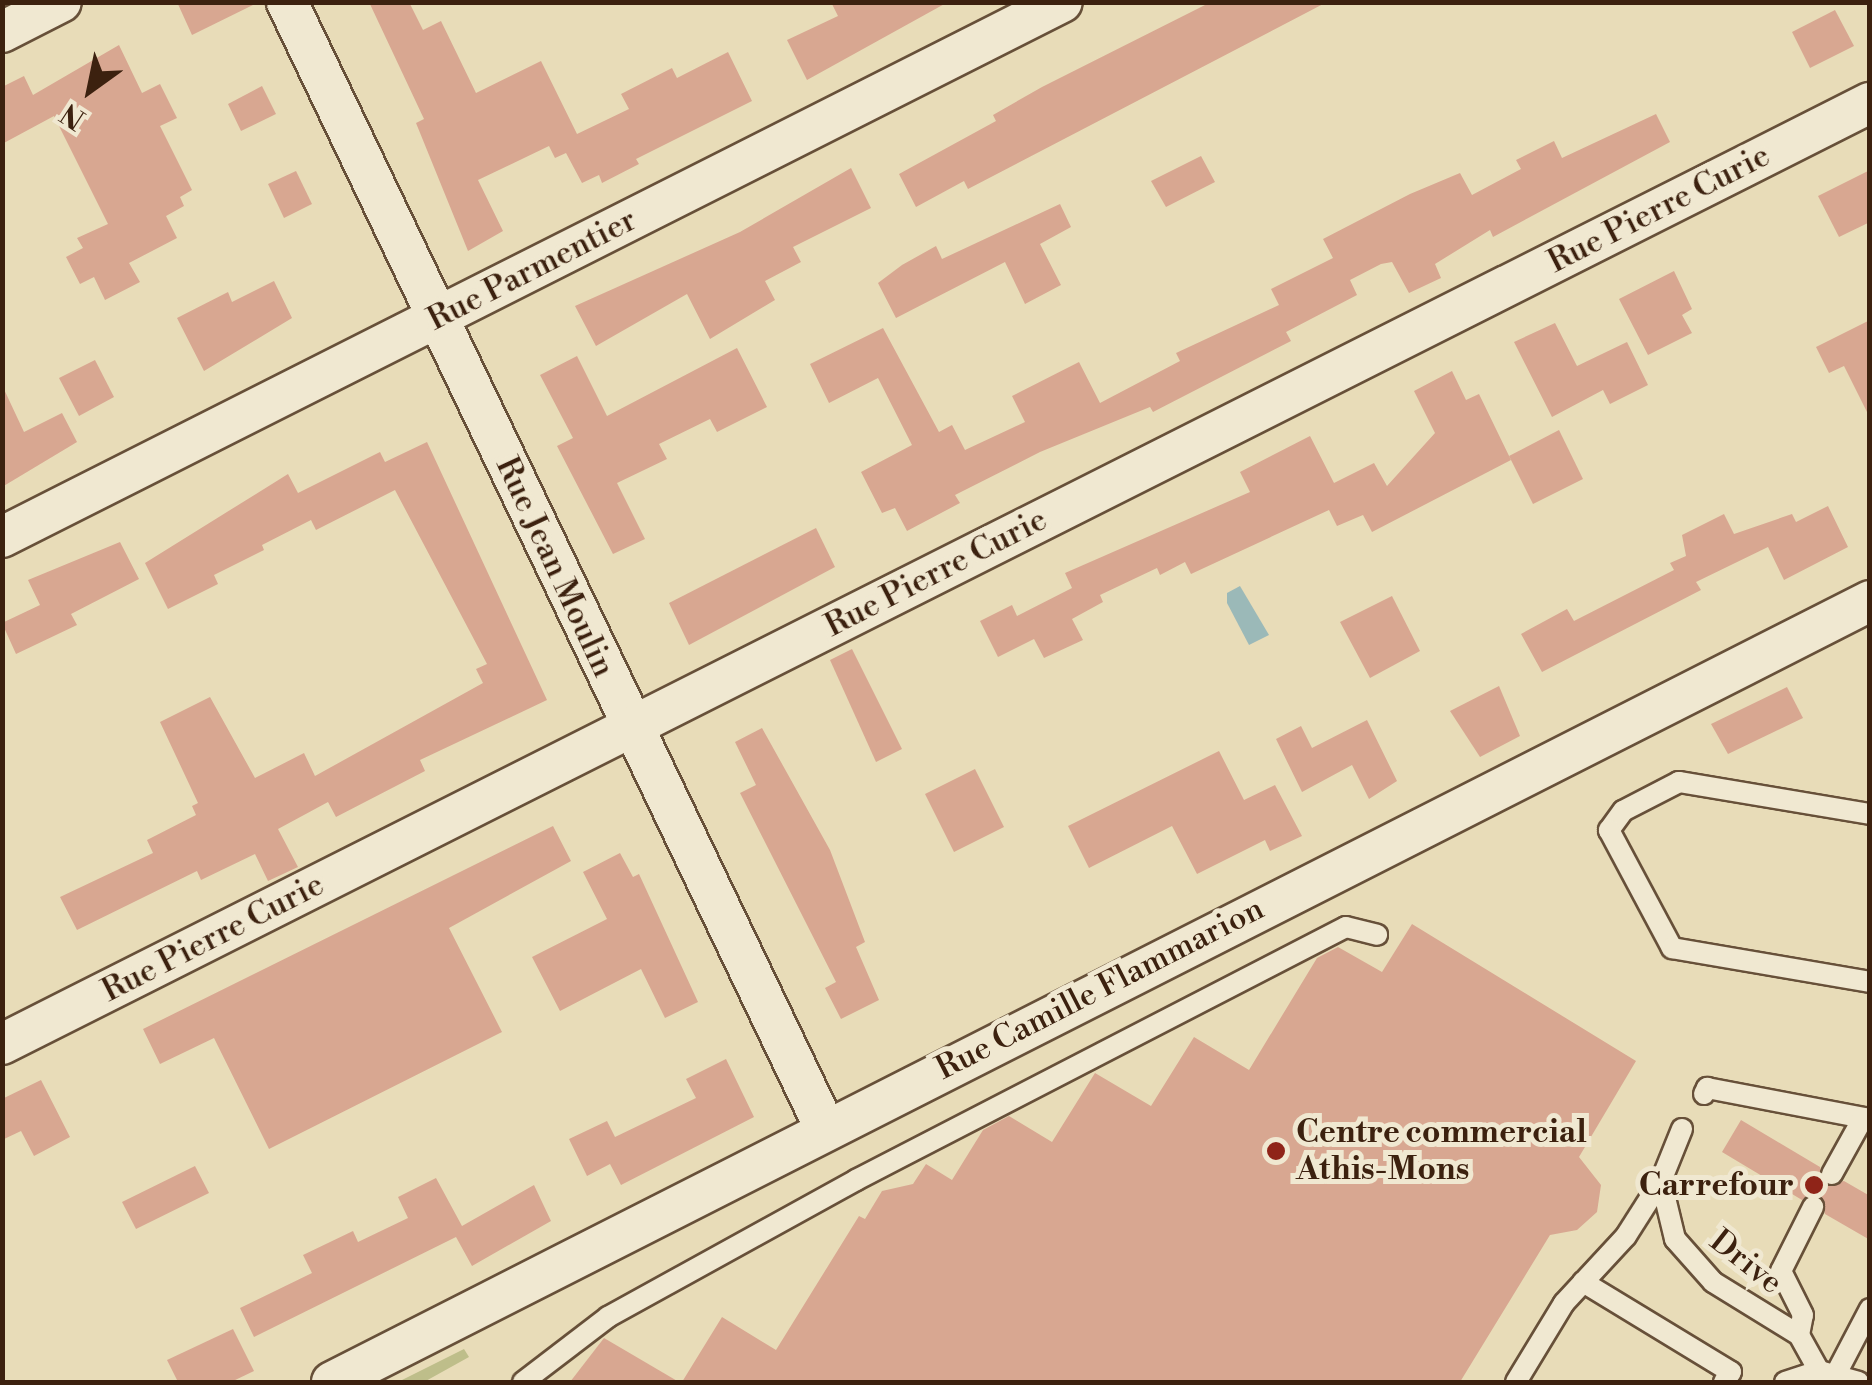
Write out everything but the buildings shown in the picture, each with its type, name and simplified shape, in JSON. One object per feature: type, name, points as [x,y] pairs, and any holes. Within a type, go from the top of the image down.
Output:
[{"type":"street","points":[[2,32],[61,2]]},
{"type":"street","name":"Rue Jean Moulin","points":[[287,2],[630,727],[826,1130]]},
{"type":"street","name":"Rue Parmentier","points":[[2,537],[1062,2]]},
{"type":"street","name":"Rue Pierre Curie","points":[[2,1044],[1870,103]]},
{"type":"street","name":"Rue Camille Flammarion","points":[[332,1382],[1870,601]]},
{"type":"lane","points":[[1870,814],[1679,782],[1623,811],[1609,830],[1672,948],[1870,982]]},
{"type":"lane","points":[[522,1382],[608,1316],[873,1171],[1346,927],[1377,935]]},
{"type":"lane","points":[[1705,1091],[1866,1118],[1832,1174]]},
{"type":"lane","points":[[1516,1382],[1583,1282],[1626,1236],[1661,1181],[1682,1129]]},
{"type":"lane","name":"Drive","points":[[1661,1181],[1675,1239],[1701,1274],[1798,1335],[1828,1372]]},
{"type":"lane","points":[[1798,1335],[1803,1316],[1781,1271],[1814,1207]]},
{"type":"lane","points":[[1583,1282],[1728,1377]]},
{"type":"lane","points":[[1828,1372],[1870,1310]]},
{"type":"lane","points":[[1785,1382],[1828,1372],[1859,1382]]},
{"type":"green space","points":[[464,1349],[469,1357],[424,1382],[398,1382]]},
{"type":"water","points":[[1240,586],[1269,635],[1249,645],[1227,603],[1227,593]]},
{"type":"place","name":"Centre commercial Athis-Mons","points":[[1276,1151]]},
{"type":"place","name":"Carrefour","points":[[1814,1185]]}]
